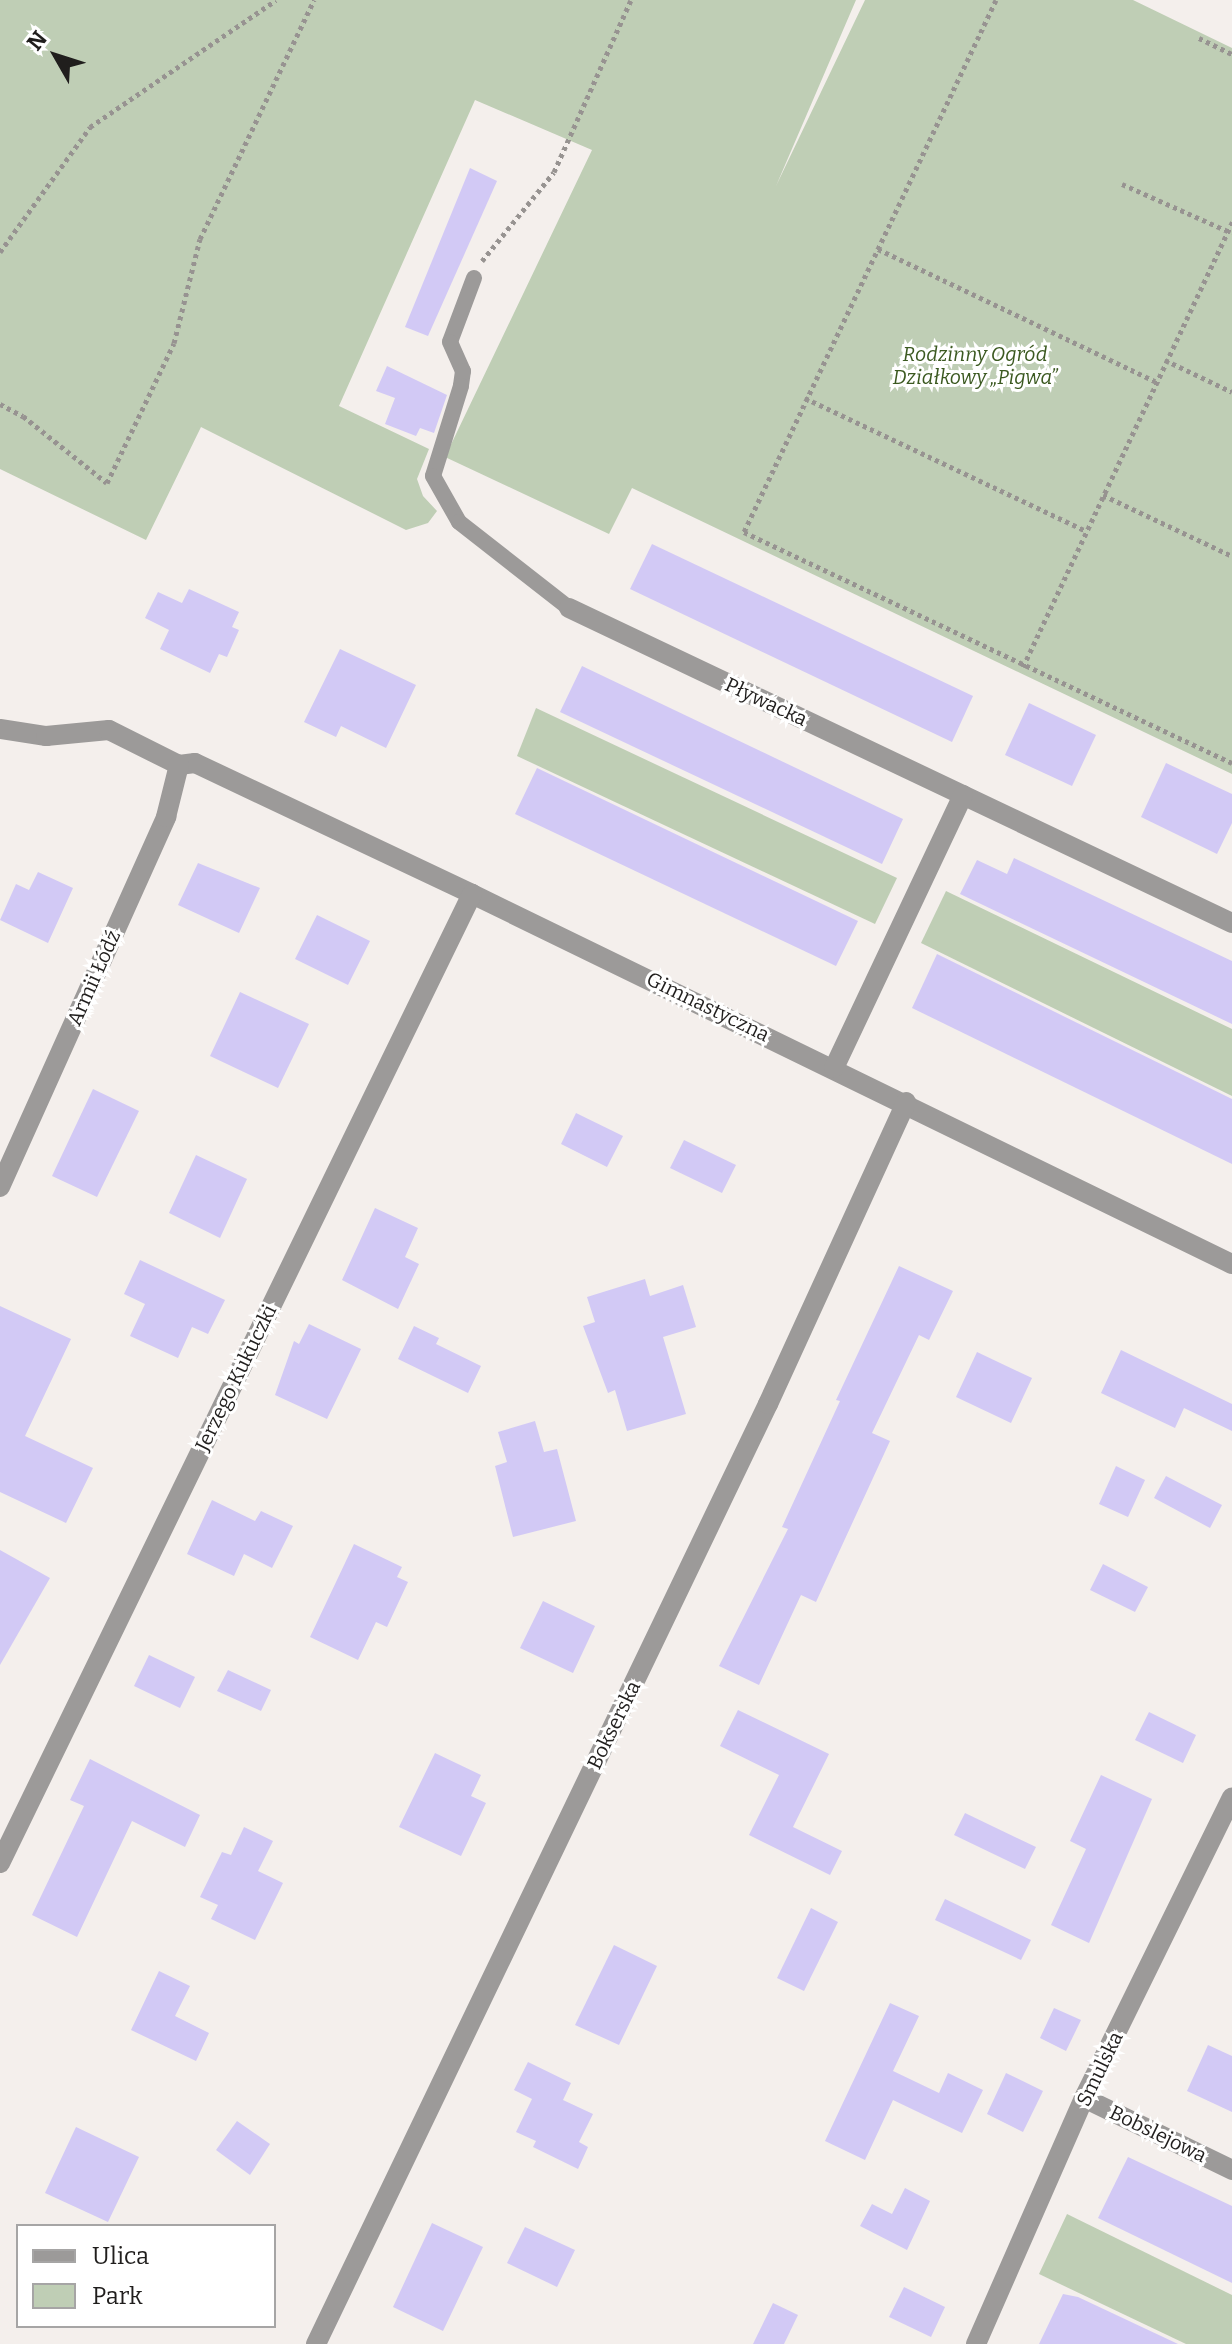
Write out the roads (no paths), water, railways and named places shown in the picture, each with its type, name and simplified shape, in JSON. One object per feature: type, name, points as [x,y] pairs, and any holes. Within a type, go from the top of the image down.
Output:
[{"type":"street","name":"Pływacka","points":[[569,608],[1232,923]]},
{"type":"street","name":"Gimnastyczna","points":[[0,729],[46,736],[109,730],[179,765],[195,763],[906,1102],[1232,1264]]},
{"type":"street","name":"Armii Łódź","points":[[0,1187],[166,817],[179,765]]},
{"type":"street","points":[[834,1068],[963,795]]},
{"type":"street","name":"Jerzego Kukuczki","points":[[0,1863],[472,894]]},
{"type":"street","name":"Bokserska","points":[[316,2344],[768,1404],[906,1102]]},
{"type":"street","name":"Smulska","points":[[976,2344],[1084,2098],[1232,1797]]},
{"type":"street","name":"Bobslejowa","points":[[1084,2098],[1232,2170]]},
{"type":"lane","points":[[474,278],[450,342],[463,371],[433,476],[459,522],[569,608]]},
{"type":"park label","name":"Rodzinny Ogród Działkowy „Pigwa”","points":[[975,366]]}]
